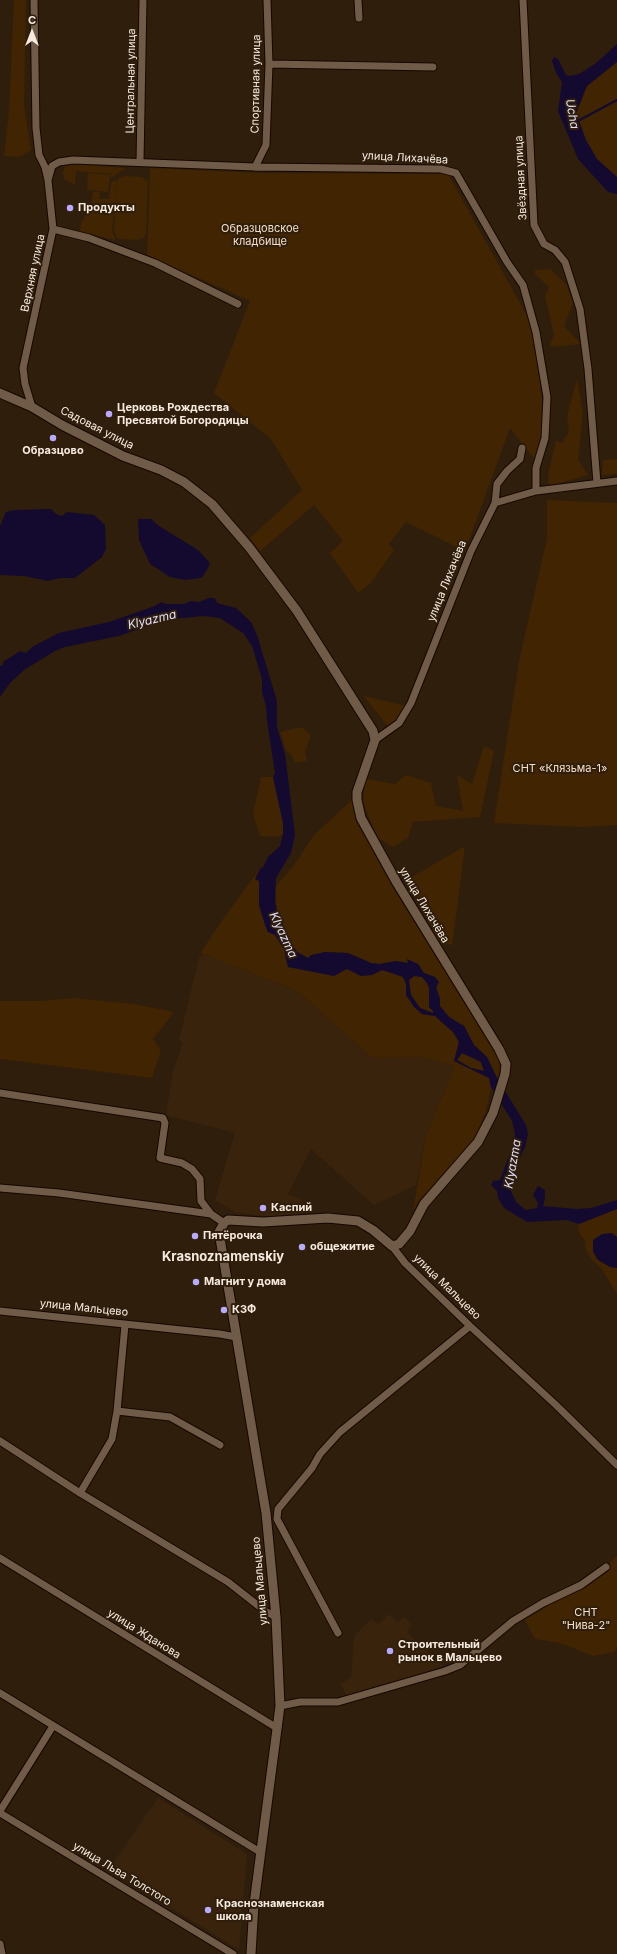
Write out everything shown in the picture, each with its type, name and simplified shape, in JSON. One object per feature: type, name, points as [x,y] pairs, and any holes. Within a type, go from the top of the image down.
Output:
[{"type":"street","name":"Верхняя улица","points":[[32,407],[25,384],[23,368],[54,229],[48,180],[45,167],[39,155],[36,128],[34,0]]},
{"type":"street","name":"Центральная улица","points":[[140,162],[143,0]]},
{"type":"street","name":"Спортивная улица","points":[[255,167],[266,145],[269,64],[267,0]]},
{"type":"street","points":[[358,0],[359,18]]},
{"type":"street","name":"Звёздная улица","points":[[523,0],[534,225],[544,244],[555,250],[565,262],[580,309],[588,369],[597,483]]},
{"type":"street","points":[[269,64],[433,67]]},
{"type":"street","name":"улица Лихачёва","points":[[48,180],[52,166],[59,162],[73,160],[255,167],[441,169],[456,173],[507,262],[523,284],[536,332],[547,397],[545,438],[536,468],[536,491]]},
{"type":"street","points":[[54,229],[89,238],[155,264],[238,304]]},
{"type":"street","name":"Садовая улица","points":[[0,393],[32,407],[62,425],[123,456],[160,470],[184,482],[212,504],[233,527],[297,612],[368,723],[375,740]]},
{"type":"street","name":"улица Лихачёва","points":[[392,1246],[399,1244],[410,1231],[424,1204],[478,1142],[493,1112],[505,1074],[506,1064],[499,1049],[397,883],[361,818],[357,800],[357,792],[375,740],[400,723],[411,703],[471,551],[496,503],[497,484],[507,471],[520,459],[522,448]]},
{"type":"street","points":[[496,503],[536,491],[617,481]]},
{"type":"street","points":[[0,1093],[163,1118],[165,1123],[160,1158],[182,1163],[192,1168],[200,1179],[201,1201],[211,1214],[224,1223]]},
{"type":"street","points":[[0,1188],[59,1193],[211,1214]]},
{"type":"street","name":"улица Мальцево","points":[[251,1954],[254,1904],[260,1852],[280,1706],[276,1617],[266,1513],[219,1239],[219,1232],[224,1223],[234,1219],[264,1222],[328,1218],[358,1221],[373,1230],[392,1246],[405,1263],[470,1326],[617,1465]]},
{"type":"street","name":"улица Мальцево","points":[[0,1312],[220,1334],[236,1337]]},
{"type":"street","points":[[80,1493],[112,1439],[117,1412],[126,1325]]},
{"type":"street","points":[[338,1633],[277,1519],[276,1513],[312,1468],[320,1454],[340,1432],[470,1326]]},
{"type":"street","points":[[117,1412],[170,1417],[220,1444]]},
{"type":"street","points":[[0,1441],[80,1493],[228,1582],[264,1611],[276,1617]]},
{"type":"street","points":[[266,1513],[276,1513]]},
{"type":"street","name":"улица Жданова","points":[[0,1558],[277,1728]]},
{"type":"street","points":[[280,1706],[300,1702],[338,1702],[445,1671],[460,1664],[513,1621],[543,1603],[581,1585],[606,1567]]},
{"type":"street","points":[[0,1694],[260,1852]]},
{"type":"street","points":[[0,1812],[54,1726]]},
{"type":"street","name":"улица Льва Толстого","points":[[0,1812],[233,1954]]},
{"type":"street","points":[[0,1944],[2,1954]]},
{"type":"shaded area","points":[[203,954],[297,991],[369,1055],[375,1058],[420,1057],[455,1066],[426,1135],[416,1185],[374,1205],[311,1149],[288,1194],[301,1199],[300,1215],[275,1218],[235,1212],[215,1200],[235,1133],[166,1115],[173,1071],[183,1043],[179,1040],[199,958]]},
{"type":"shaded area","name":"Строительный рынок в Мальцево","points":[[389,1614],[398,1622],[404,1617],[412,1625],[407,1632],[443,1666],[347,1697],[341,1684],[351,1677],[354,1636],[371,1619],[378,1624]]},
{"type":"shaded area","name":"Краснознаменская школа","points":[[158,1798],[247,1854],[239,1950],[109,1869]]},
{"type":"green space","points":[[14,0],[26,0],[24,106],[31,150],[19,157],[4,156],[9,111]]},
{"type":"green space","points":[[617,62],[617,177],[597,159],[586,140],[576,113],[587,86]]},
{"type":"green space","points":[[79,163],[126,168],[111,178],[110,174],[76,171],[75,185],[64,179],[63,173],[65,166]]},
{"type":"green space","name":"Образцовское кладбище","points":[[150,168],[260,173],[448,174],[539,337],[538,369],[544,416],[536,461],[510,428],[465,551],[406,522],[389,544],[394,550],[370,584],[358,593],[330,553],[343,541],[314,505],[260,551],[250,538],[302,490],[271,439],[214,393],[250,301],[147,255]]},
{"type":"green space","points":[[88,173],[110,175],[108,192],[87,190]]},
{"type":"green space","points":[[124,176],[142,177],[148,182],[146,233],[143,238],[138,240],[118,239],[114,232],[116,184],[119,178]]},
{"type":"green space","points":[[117,179],[112,232],[116,240],[80,232],[81,223],[91,206],[93,192],[100,192],[99,199],[109,199],[111,183]]},
{"type":"green space","points":[[550,269],[566,284],[573,303],[564,326],[581,344],[552,347],[550,344],[554,335],[545,296],[549,287],[535,274],[535,270]]},
{"type":"green space","points":[[577,379],[583,414],[578,460],[588,475],[553,485],[548,483],[549,470],[556,440],[562,443],[569,432],[567,416]]},
{"type":"green space","points":[[617,459],[617,474],[602,475],[603,460]]},
{"type":"green space","name":"СНТ «Клязьма-1»","points":[[547,500],[617,503],[617,825],[582,827],[494,823],[519,661],[547,538]]},
{"type":"green space","points":[[364,696],[407,706],[396,723],[388,727]]},
{"type":"green space","points":[[301,727],[311,735],[305,752],[307,761],[295,763],[291,754],[286,751],[280,732]]},
{"type":"green space","points":[[484,746],[494,751],[480,817],[413,822],[408,838],[393,847],[378,838],[363,803],[365,779],[395,784],[406,775],[431,783],[436,806],[463,811],[457,775],[472,784]]},
{"type":"green space","points":[[261,777],[273,777],[283,823],[283,834],[277,837],[260,836],[253,814]]},
{"type":"green space","points":[[352,800],[356,821],[394,889],[498,1056],[500,1069],[497,1078],[487,1057],[474,1045],[464,1026],[449,1017],[440,1006],[435,977],[424,973],[418,964],[407,960],[408,963],[396,961],[379,964],[371,963],[348,953],[325,952],[309,958],[297,953],[283,930],[283,920],[280,919],[277,912],[275,887],[294,865],[314,835]]},
{"type":"green space","points":[[465,846],[452,945],[439,943],[409,883],[412,877]]},
{"type":"green space","points":[[260,869],[255,879],[259,881],[259,905],[268,932],[275,935],[284,950],[288,967],[347,969],[361,976],[372,975],[382,970],[403,976],[406,984],[406,995],[422,1014],[435,1016],[453,1032],[459,1042],[454,1061],[489,1078],[491,1087],[486,1111],[474,1140],[419,1200],[413,1211],[426,1135],[455,1066],[420,1057],[375,1058],[369,1055],[297,991],[201,952],[225,916]]},
{"type":"green space","points":[[414,976],[422,977],[427,983],[429,988],[429,1007],[433,1013],[420,1008],[411,995],[408,985],[409,979]]},
{"type":"green space","points":[[73,998],[134,1004],[174,1012],[153,1039],[161,1050],[152,1078],[0,1059],[0,1001],[41,1001]]},
{"type":"green space","points":[[462,1053],[481,1062],[484,1071],[471,1068],[457,1060]]},
{"type":"green space","points":[[617,1209],[617,1237],[612,1233],[610,1267],[617,1268],[617,1294],[602,1269],[592,1260],[586,1250],[585,1241],[578,1231],[579,1224]]},
{"type":"green space","name":"СНТ \"Нива-2\"","points":[[617,1556],[617,1647],[614,1652],[593,1656],[560,1643],[535,1639],[525,1620],[609,1568],[608,1565]]},
{"type":"water","name":"Ucha","points":[[617,44],[617,62],[587,86],[576,113],[586,140],[597,159],[617,177],[617,194],[608,192],[578,159],[558,111],[562,82],[556,73],[552,61],[554,57],[558,59],[566,75],[569,76],[579,74],[595,64]]},
{"type":"water","points":[[51,509],[56,514],[62,516],[67,512],[94,515],[105,525],[106,549],[102,557],[75,578],[60,578],[48,581],[24,576],[0,575],[0,526],[6,512],[15,510]]},
{"type":"water","points":[[138,519],[151,519],[159,526],[198,550],[210,563],[206,572],[201,578],[185,580],[170,577],[150,564],[139,540]]},
{"type":"water","name":"Klyazma","points":[[209,598],[215,598],[217,603],[236,608],[251,622],[257,635],[277,701],[277,727],[285,754],[295,835],[291,853],[276,878],[275,901],[277,912],[280,918],[283,919],[283,930],[297,952],[308,958],[311,955],[325,952],[348,953],[371,963],[379,964],[396,961],[408,963],[407,959],[418,964],[424,973],[435,977],[439,982],[436,988],[440,998],[440,1006],[449,1017],[464,1026],[474,1045],[487,1057],[497,1078],[526,1125],[528,1134],[525,1147],[512,1174],[510,1189],[516,1202],[526,1210],[537,1208],[538,1203],[533,1195],[538,1186],[545,1190],[543,1206],[577,1209],[591,1208],[617,1200],[617,1209],[579,1224],[567,1220],[527,1222],[504,1208],[498,1198],[497,1191],[491,1185],[493,1181],[500,1180],[514,1143],[515,1133],[512,1121],[491,1087],[489,1078],[454,1061],[459,1042],[453,1032],[435,1016],[422,1014],[414,1007],[406,995],[406,984],[403,977],[382,970],[372,975],[361,976],[347,969],[334,976],[288,967],[284,950],[275,935],[268,932],[265,925],[259,905],[259,881],[255,879],[268,857],[280,846],[283,834],[283,823],[273,777],[275,773],[266,706],[262,692],[262,679],[252,646],[243,633],[220,618],[203,616],[164,620],[119,636],[65,647],[55,651],[24,670],[10,683],[0,697],[0,666],[3,665],[3,662],[20,651],[26,653],[32,647],[59,633],[109,622],[155,606],[161,602],[165,604],[185,604],[190,601],[199,602]],"holes":[[[414,976],[422,977],[427,983],[429,988],[429,1007],[433,1013],[420,1008],[411,995],[409,980]],[[462,1053],[481,1062],[484,1071],[471,1068],[457,1060]]]},
{"type":"water","points":[[612,1233],[617,1237],[617,1268],[610,1267],[598,1260],[593,1252],[593,1240],[602,1234]]},
{"type":"waterway","name":"Ucha","points":[[576,122],[617,100]]},
{"type":"place","name":"Продукты","points":[[70,208]]},
{"type":"place","name":"Церковь Рождества Пресвятой Богородицы","points":[[109,414]]},
{"type":"place","name":"Образцово","points":[[53,438]]},
{"type":"place","name":"Каспий","points":[[263,1208]]},
{"type":"place","name":"Пятёрочка","points":[[195,1236]]},
{"type":"place","name":"общежитие","points":[[302,1247]]},
{"type":"place","name":"Магнит у дома","points":[[196,1282]]},
{"type":"place","name":"КЗФ","points":[[224,1310]]},
{"type":"place","name":"Строительный рынок в Мальцево","points":[[390,1651]]},
{"type":"place","name":"Краснознаменская школа","points":[[208,1910]]},
{"type":"district","name":"Krasnoznamenskiy","points":[[223,1257]]}]
